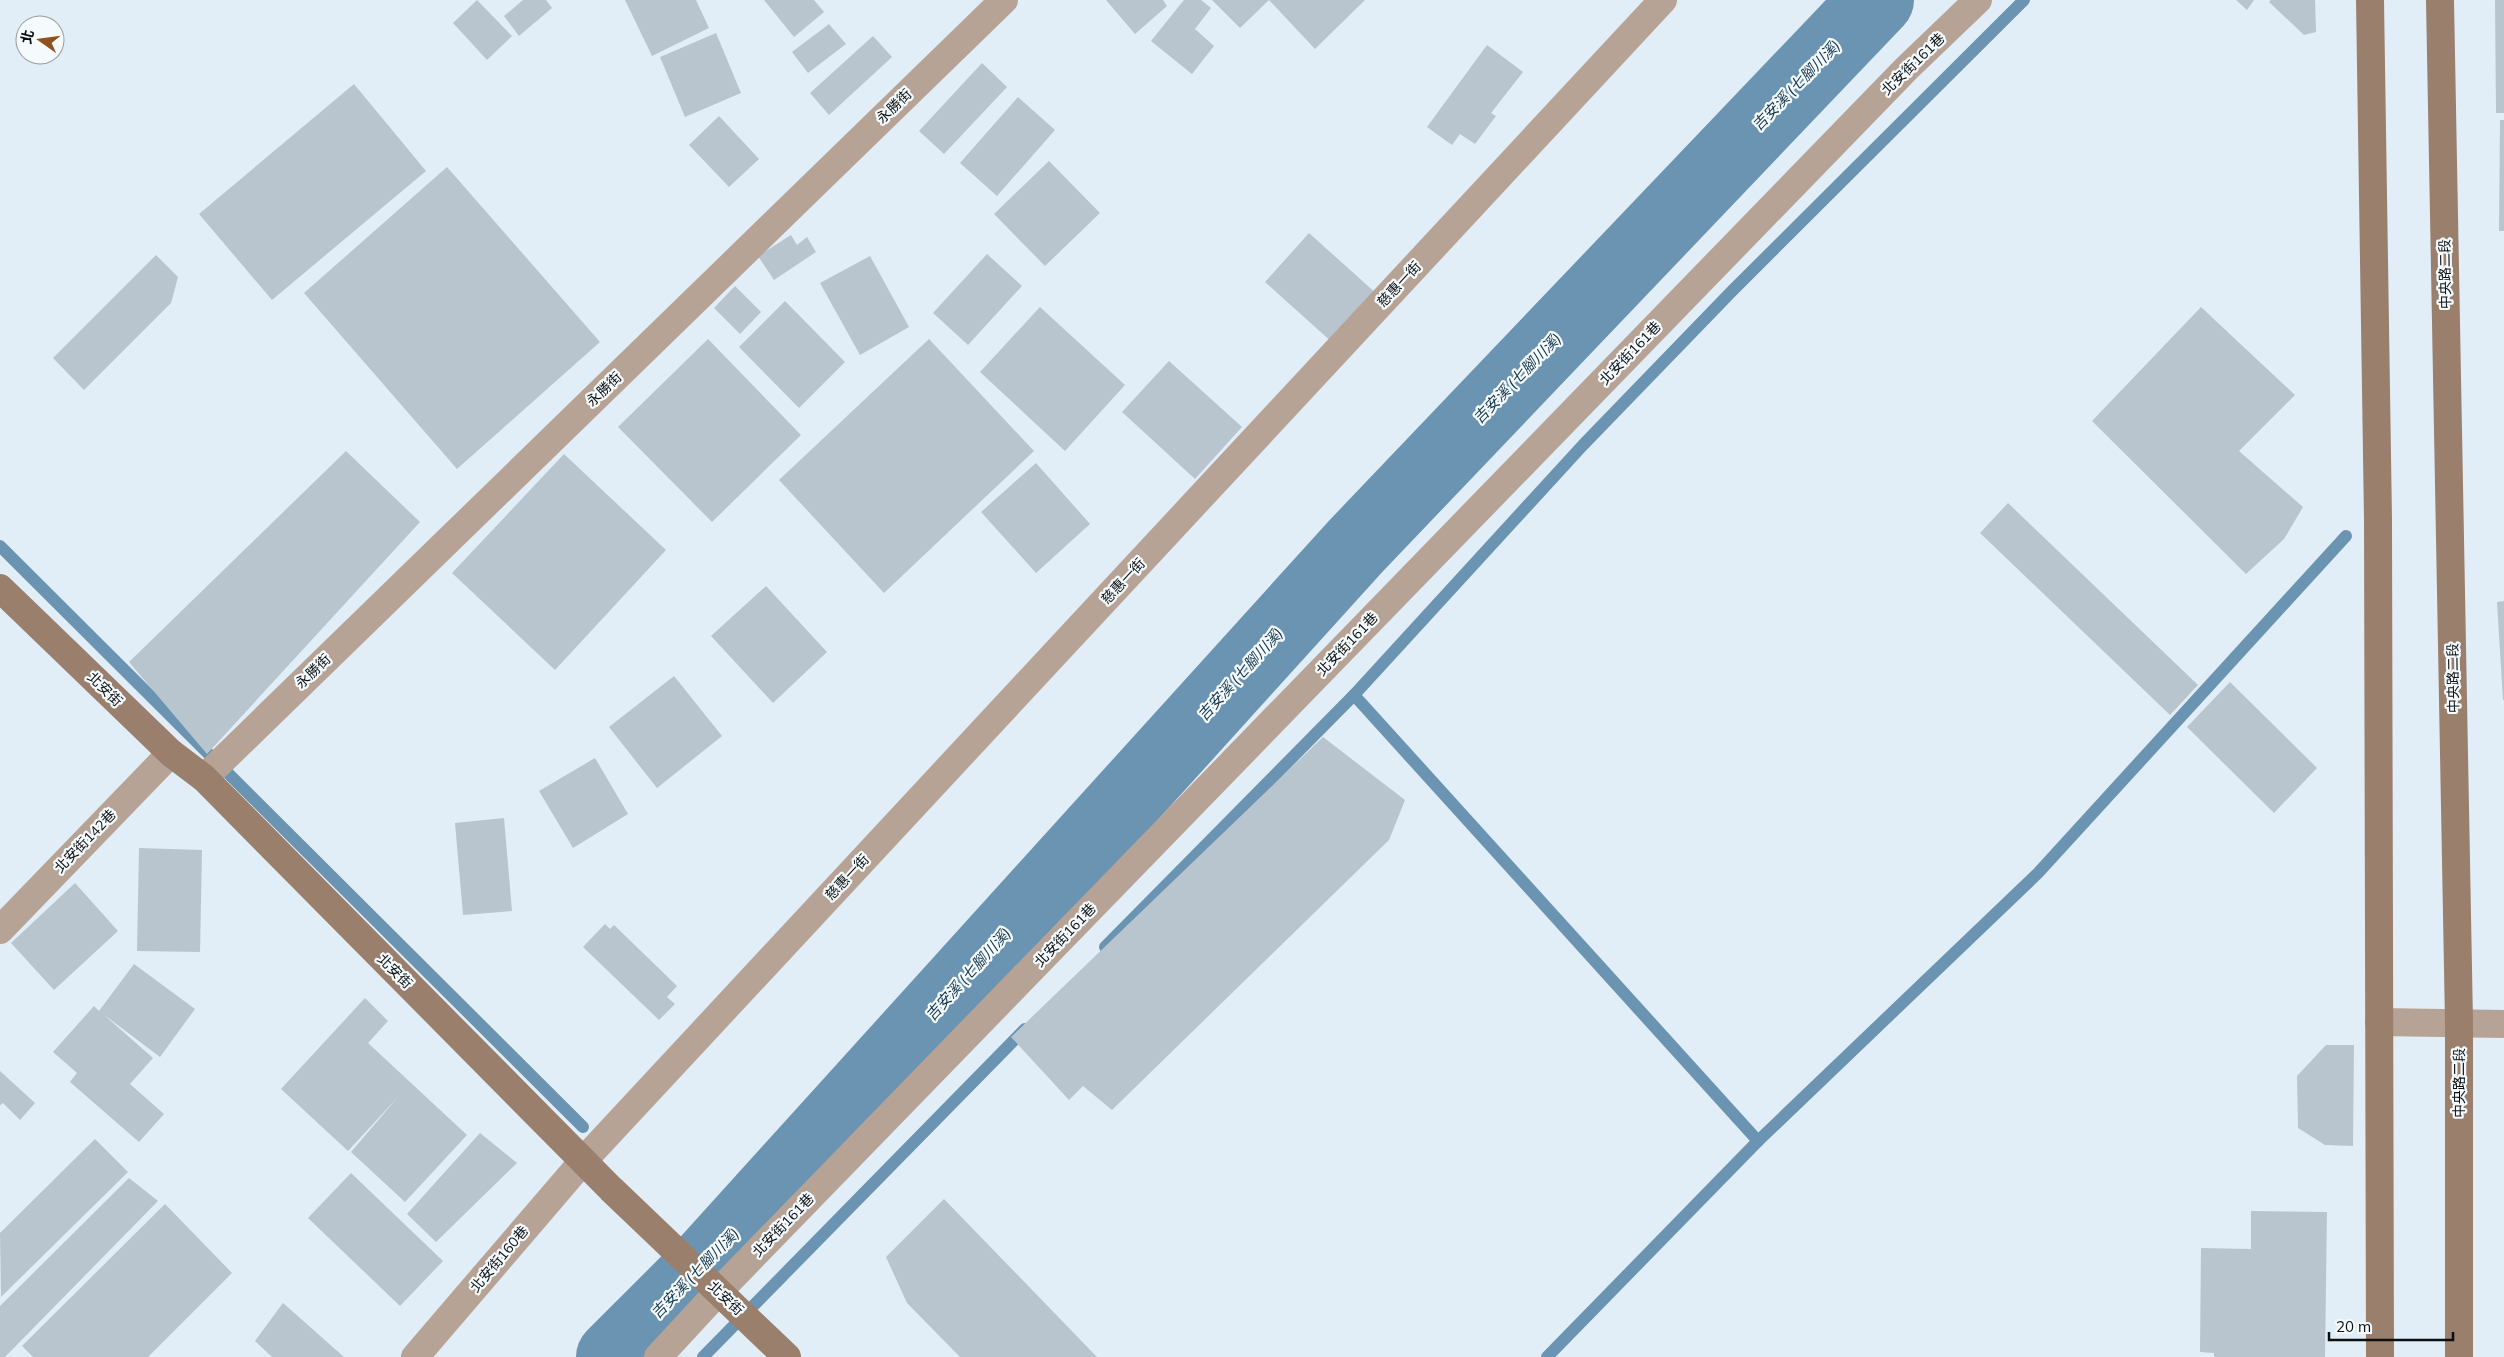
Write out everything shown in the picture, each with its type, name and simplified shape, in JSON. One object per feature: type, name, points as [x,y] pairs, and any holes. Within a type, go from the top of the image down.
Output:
[{"type":"street","name":"永勝街","points":[[204,778],[1004,0]]},
{"type":"street","name":"慈惠一街","points":[[583,1161],[1663,0]]},
{"type":"street","name":"北安街161巷","points":[[658,1357],[719,1291],[1900,75],[1978,0]]},
{"type":"street","points":[[2370,0],[2378,520],[2380,1357]]},
{"type":"street","name":"中央路二段","points":[[2440,0],[2461,1022],[2459,1357]]},
{"type":"street","name":"北安街","points":[[0,588],[171,753],[204,778],[611,1189],[683,1260],[719,1291],[787,1357]]},
{"type":"street","name":"北安街142巷","points":[[0,930],[171,753]]},
{"type":"street","points":[[2379,1022],[2504,1024]]},
{"type":"street","name":"北安街160巷","points":[[416,1357],[583,1161]]},
{"type":"building","points":[[477,0],[512,36],[487,60],[453,23]]},
{"type":"building","points":[[523,0],[546,0],[552,8],[519,36],[504,16]]},
{"type":"building","points":[[625,0],[696,0],[709,28],[652,56]]},
{"type":"building","points":[[764,0],[814,0],[824,12],[794,37]]},
{"type":"building","points":[[1106,0],[1163,0],[1167,6],[1135,34]]},
{"type":"building","points":[[1184,0],[1201,0],[1211,8],[1195,29],[1214,46],[1192,74],[1151,41]]},
{"type":"building","points":[[1212,0],[1269,0],[1240,28]]},
{"type":"building","points":[[1269,0],[1365,0],[1315,49]]},
{"type":"building","points":[[2236,0],[2254,0],[2247,10]]},
{"type":"building","points":[[2271,0],[2315,0],[2316,32],[2304,35],[2269,2]]},
{"type":"building","points":[[2495,0],[2504,0],[2504,113],[2496,113]]},
{"type":"building","points":[[829,24],[846,44],[808,73],[792,52]]},
{"type":"building","points":[[716,33],[741,93],[685,117],[660,57]]},
{"type":"building","points":[[873,36],[892,57],[829,115],[810,93]]},
{"type":"building","points":[[1487,45],[1523,72],[1491,113],[1496,116],[1475,144],[1460,134],[1452,145],[1427,127]]},
{"type":"building","points":[[982,63],[1007,87],[944,154],[919,131]]},
{"type":"building","points":[[354,84],[426,171],[272,300],[199,214]]},
{"type":"building","points":[[1018,97],[1055,130],[997,196],[960,163]]},
{"type":"building","points":[[719,116],[759,159],[729,187],[689,145]]},
{"type":"building","points":[[2500,120],[2504,120],[2504,231],[2499,231]]},
{"type":"building","points":[[1049,161],[1100,213],[1045,266],[994,214]]},
{"type":"building","points":[[447,167],[600,342],[457,469],[304,293]]},
{"type":"building","points":[[1309,233],[1378,295],[1334,344],[1265,282]]},
{"type":"building","points":[[791,235],[797,245],[807,237],[816,252],[774,280],[758,256]]},
{"type":"building","points":[[987,254],[1022,286],[968,345],[933,313]]},
{"type":"building","points":[[156,255],[178,277],[171,303],[84,390],[53,358]]},
{"type":"building","points":[[870,256],[909,327],[860,355],[820,283]]},
{"type":"building","points":[[735,286],[761,312],[740,334],[714,308]]},
{"type":"building","points":[[785,301],[845,362],[799,408],[739,347]]},
{"type":"building","points":[[1040,307],[1125,385],[1065,451],[980,372]]},
{"type":"building","points":[[2201,307],[2295,395],[2239,451],[2303,507],[2284,539],[2246,574],[2092,421]]},
{"type":"building","points":[[708,339],[801,435],[712,522],[618,427]]},
{"type":"building","points":[[929,339],[1034,451],[884,593],[779,480]]},
{"type":"building","points":[[1169,361],[1242,427],[1195,479],[1122,412]]},
{"type":"building","points":[[346,451],[420,522],[207,754],[129,662]]},
{"type":"building","points":[[564,454],[666,550],[555,670],[452,573]]},
{"type":"building","points":[[1036,463],[1090,524],[1036,573],[981,512]]},
{"type":"building","points":[[2008,503],[2198,685],[2170,715],[1980,533]]},
{"type":"building","points":[[766,586],[827,652],[773,703],[711,636]]},
{"type":"building","points":[[2504,601],[2504,700],[2503,700],[2497,602]]},
{"type":"building","points":[[674,676],[722,736],[657,788],[609,727]]},
{"type":"building","points":[[2230,682],[2317,768],[2274,813],[2187,727]]},
{"type":"building","points":[[1323,737],[1405,800],[1389,840],[1112,1110],[1083,1086],[1069,1100],[1011,1037]]},
{"type":"building","points":[[595,758],[628,814],[573,848],[539,791]]},
{"type":"building","points":[[504,818],[512,911],[463,915],[455,823]]},
{"type":"building","points":[[139,848],[202,850],[200,952],[137,951]]},
{"type":"building","points":[[75,883],[118,931],[54,990],[11,943]]},
{"type":"building","points":[[605,924],[610,929],[614,925],[677,986],[667,997],[675,1004],[659,1020],[583,947]]},
{"type":"building","points":[[134,964],[195,1009],[160,1057],[103,1014],[153,1058],[130,1084],[164,1114],[139,1142],[70,1082],[77,1073],[53,1052],[94,1006],[99,1011]]},
{"type":"building","points":[[365,998],[388,1021],[368,1043],[467,1135],[405,1202],[351,1152],[398,1097],[348,1151],[281,1089]]},
{"type":"building","points":[[2326,1045],[2354,1045],[2353,1146],[2325,1145],[2298,1128],[2297,1076]]},
{"type":"building","points":[[0,1071],[35,1103],[20,1120],[3,1103],[0,1105]]},
{"type":"building","points":[[480,1133],[517,1163],[436,1242],[407,1214]]},
{"type":"building","points":[[95,1139],[128,1172],[1,1297],[0,1233]]},
{"type":"building","points":[[351,1173],[443,1261],[400,1306],[308,1218]]},
{"type":"building","points":[[129,1178],[158,1201],[5,1357],[0,1357],[0,1306]]},
{"type":"building","points":[[944,1199],[1097,1357],[960,1357],[907,1303],[886,1257]]},
{"type":"building","points":[[165,1204],[232,1273],[148,1357],[33,1357],[22,1346]]},
{"type":"building","points":[[2251,1211],[2327,1212],[2325,1357],[2214,1357],[2214,1353],[2200,1352],[2201,1248],[2251,1249]]},
{"type":"building","points":[[283,1303],[344,1357],[272,1357],[255,1341]]},
{"type":"waterway","name":"吉安溪 (七腳川溪)","points":[[613,1357],[703,1267],[1356,546],[1877,0]]},
{"type":"waterway","points":[[1105,947],[1354,695],[1583,445],[1733,290],[2024,0]]},
{"type":"waterway","points":[[1547,1357],[1758,1141],[2038,873],[2346,536]]},
{"type":"waterway","points":[[0,546],[583,1127]]},
{"type":"waterway","points":[[1354,695],[1758,1141]]},
{"type":"waterway","points":[[703,1357],[1025,1029]]}]
